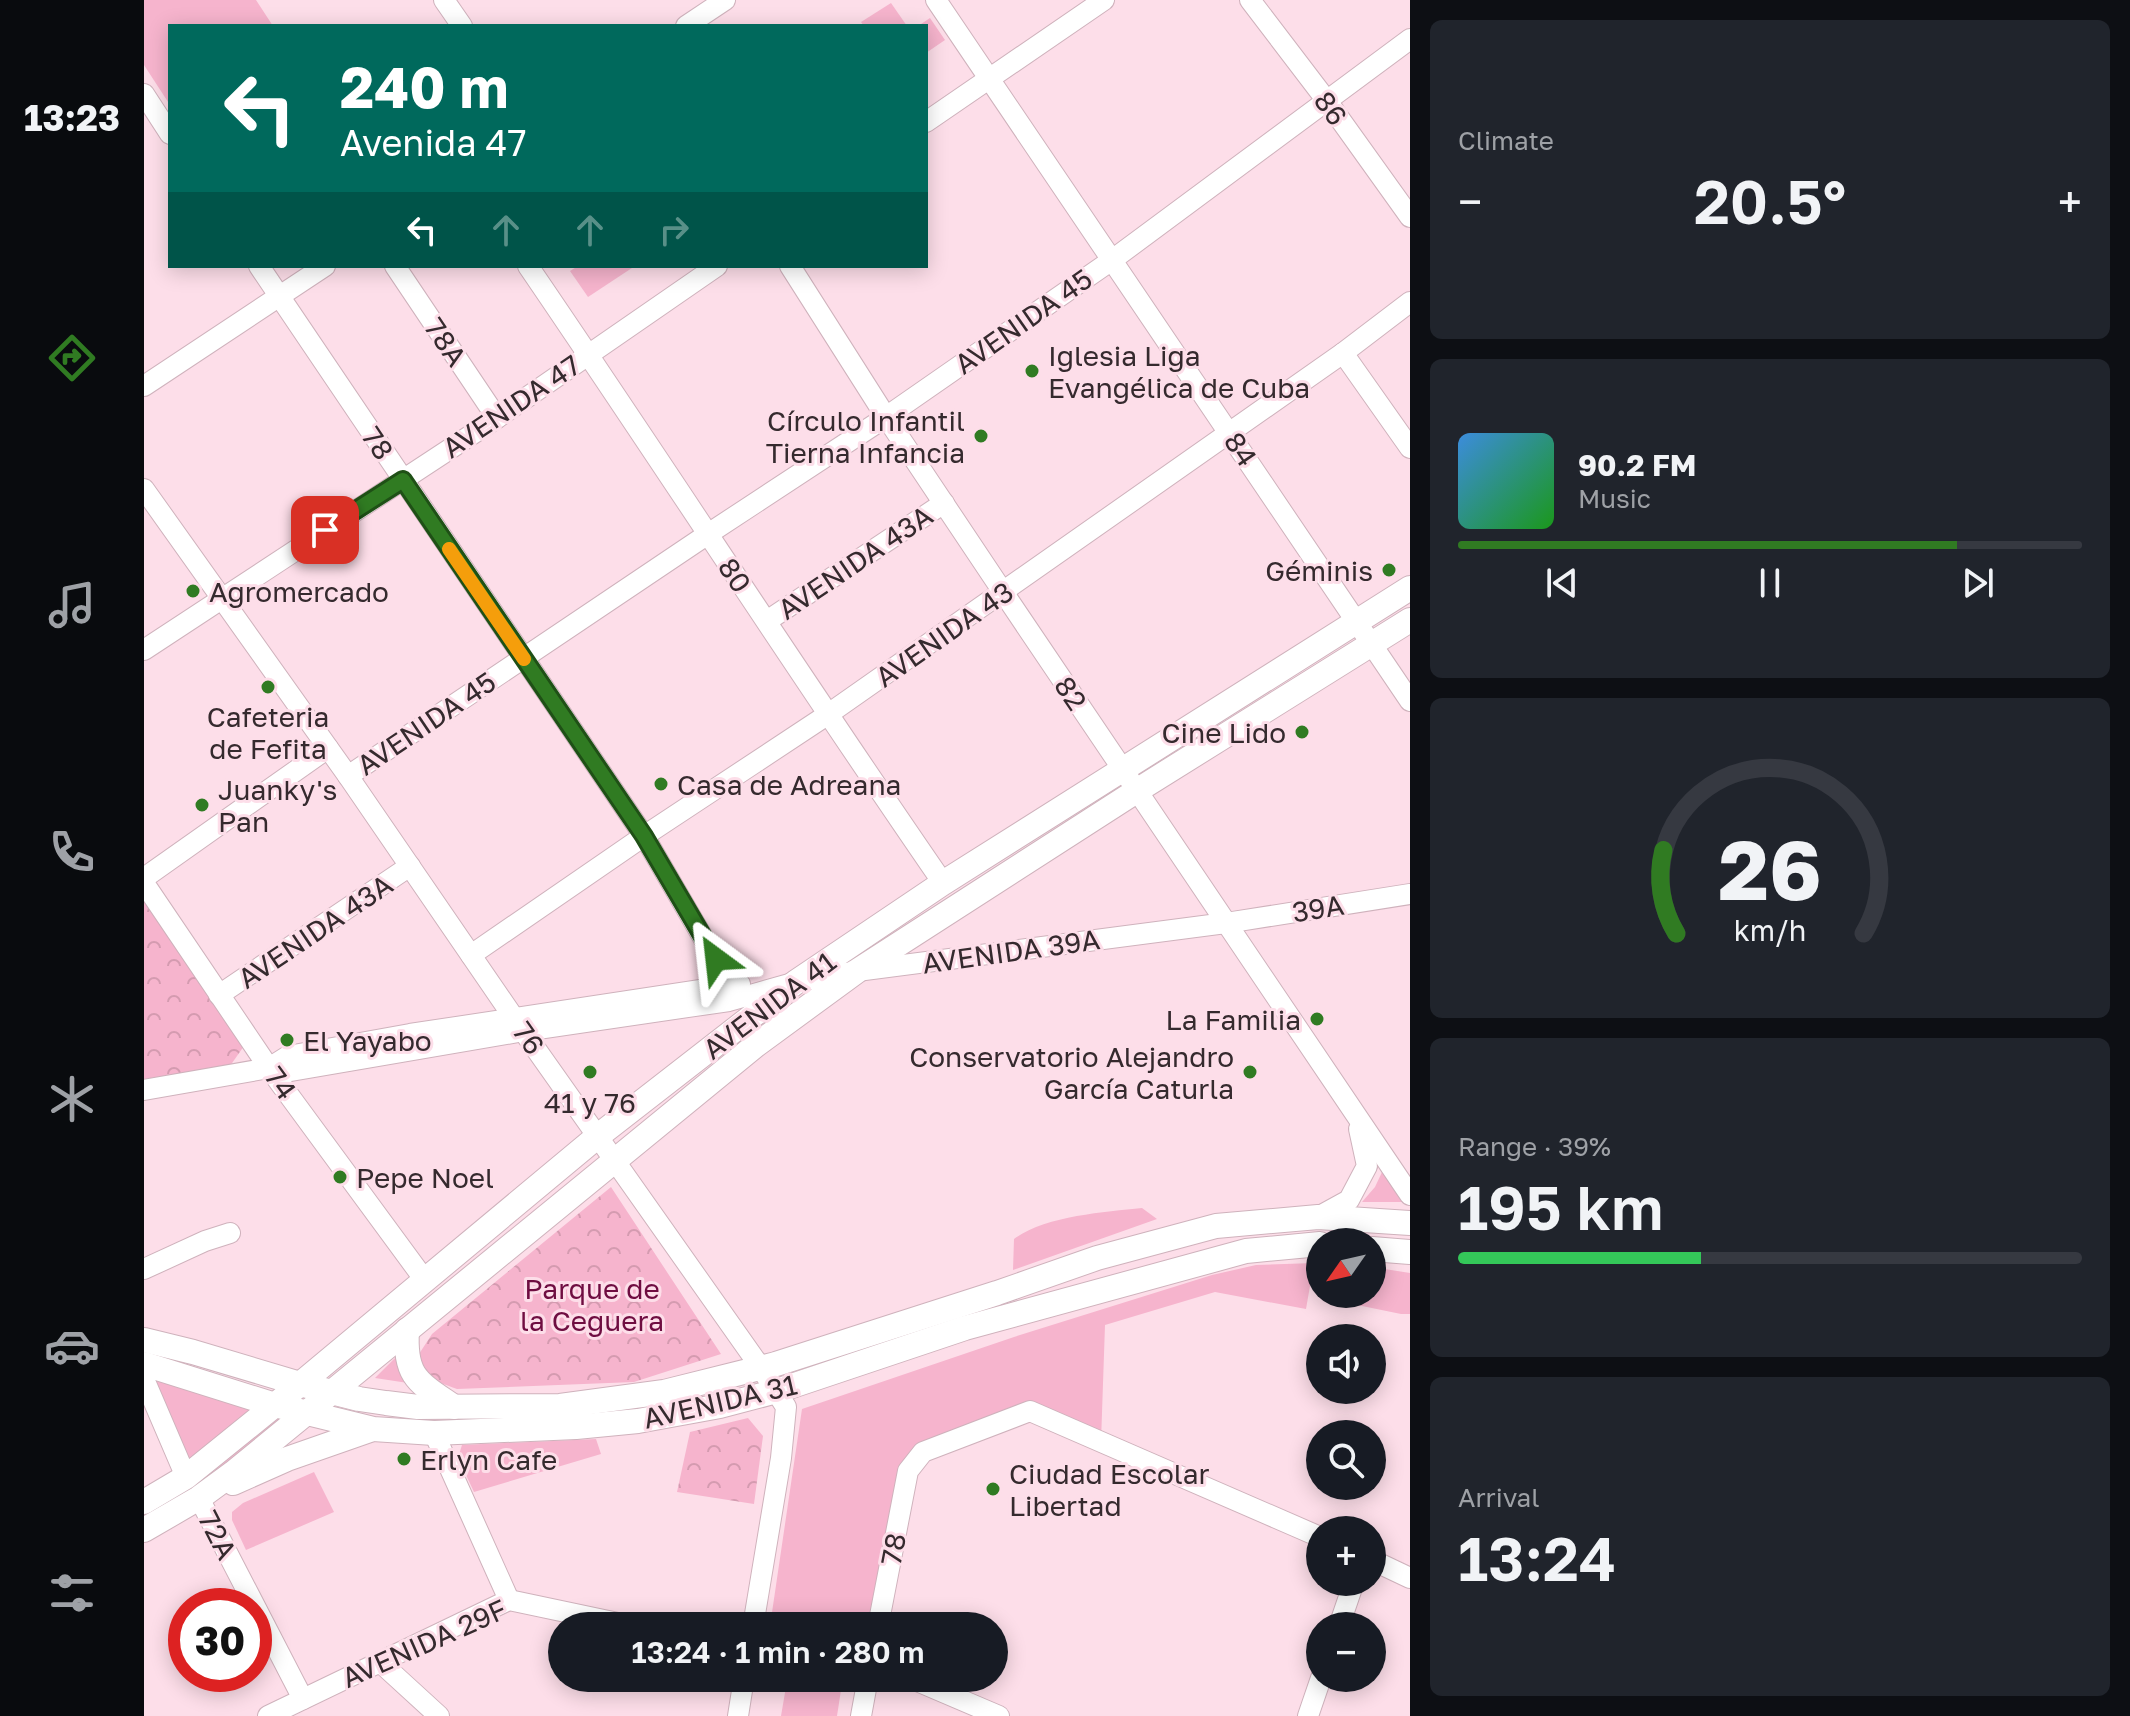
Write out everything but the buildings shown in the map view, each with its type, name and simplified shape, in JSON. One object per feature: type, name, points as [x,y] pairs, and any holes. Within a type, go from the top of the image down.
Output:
[{"type":"main road","name":"AVENIDA 41","points":[[300,1384],[598,1136],[796,982],[943,883],[1410,588]]},
{"type":"main road","name":"AVENIDA 41","points":[[305,1412],[756,1045],[857,971],[1410,620]]},
{"type":"main road","name":"AVENIDA 31","points":[[300,1384],[359,1399],[407,1406],[560,1406],[664,1392],[769,1366],[1112,1254],[1216,1226],[1318,1217],[1410,1223]]},
{"type":"main road","name":"AVENIDA 31","points":[[305,1412],[373,1429],[434,1433],[638,1421],[720,1406],[777,1391],[965,1328],[1246,1251],[1306,1245]]},
{"type":"main road","points":[[407,1330],[410,1370],[422,1385],[454,1407]]},
{"type":"main road","points":[[144,1340],[300,1384]]},
{"type":"main road","points":[[144,1364],[305,1412]]},
{"type":"main road","points":[[144,1502],[186,1477],[300,1384]]},
{"type":"main road","points":[[199,1498],[305,1412]]},
{"type":"main road","points":[[144,1530],[199,1498],[287,1459],[373,1429]]},
{"type":"street","points":[[444,0],[461,24]]},
{"type":"street","points":[[689,24],[725,0]]},
{"type":"street","name":"84","points":[[936,0],[1410,701]]},
{"type":"street","points":[[928,121],[1104,0]]},
{"type":"street","name":"86","points":[[1250,0],[1410,217]]},
{"type":"street","name":"AVENIDA 45","points":[[348,776],[886,417],[1112,260],[1410,39]]},
{"type":"street","points":[[144,94],[168,131]]},
{"type":"street","name":"78","points":[[260,268],[644,836],[730,984]]},
{"type":"street","points":[[144,386],[322,268]]},
{"type":"street","name":"78A","points":[[396,268],[497,418]]},
{"type":"street","name":"80","points":[[529,268],[827,715],[943,883]]},
{"type":"street","name":"AVENIDA 47","points":[[144,650],[497,418],[714,268]]},
{"type":"street","name":"82","points":[[791,268],[886,417],[1410,1195]]},
{"type":"street","name":"AVENIDA 43","points":[[471,955],[827,715],[1343,353],[1410,302]]},
{"type":"street","points":[[1343,353],[1410,448]]},
{"type":"street","name":"76","points":[[144,489],[151,514],[222,598],[615,1160],[769,1366],[786,1407],[781,1458],[755,1612]]},
{"type":"street","name":"AVENIDA 43A","points":[[767,621],[944,503]]},
{"type":"street","points":[[144,880],[328,748]]},
{"type":"street","name":"AVENIDA 43A","points":[[219,995],[410,866]]},
{"type":"street","name":"74","points":[[144,880],[269,1068],[424,1279]]},
{"type":"street","name":"39A","points":[[1226,923],[1410,894]]},
{"type":"street","name":"AVENIDA 39A","points":[[519,1024],[729,1001],[796,982],[857,971],[1226,923]]},
{"type":"street","name":"AVENIDA 39A","points":[[144,1090],[269,1068],[291,1071],[730,984],[796,982]]},
{"type":"street","name":"82","points":[[1318,1217],[1349,1200],[1367,1166],[1357,1117]]},
{"type":"street","points":[[144,1269],[230,1233]]},
{"type":"street","name":"72A","points":[[144,1379],[186,1477]]},
{"type":"street","name":"78","points":[[881,1612],[908,1471],[923,1452],[1030,1411],[1306,1531]]},
{"type":"street","points":[[434,1433],[509,1600]]},
{"type":"street","name":"72A","points":[[199,1498],[303,1699]]},
{"type":"street","points":[[1386,1567],[1410,1578]]},
{"type":"street","name":"AVENIDA 29F","points":[[268,1716],[509,1600],[566,1612]]},
{"type":"street","points":[[380,1662],[439,1716]]},
{"type":"street","points":[[738,1716],[742,1692]]},
{"type":"street","points":[[861,1716],[865,1692]]},
{"type":"street","points":[[943,1692],[999,1716]]},
{"type":"street","points":[[1308,1716],[1316,1692]]},
{"type":"green space","points":[[144,0],[256,0],[272,24],[168,24],[168,102],[144,65]]},
{"type":"green space","points":[[891,3],[906,24],[862,24],[861,22]]},
{"type":"green space","points":[[930,18],[945,40],[928,52],[928,24],[921,24]]},
{"type":"green space","points":[[575,268],[632,268],[588,297],[570,271]]},
{"type":"green space","points":[[144,901],[244,1046],[230,1066],[144,1079]]},
{"type":"green space","points":[[1383,1170],[1404,1202],[1362,1202],[1375,1187]]},
{"type":"green space","name":"Parque de la Ceguera","points":[[611,1187],[721,1354],[634,1382],[457,1389],[427,1374],[419,1354],[432,1334]]},
{"type":"green space","points":[[1142,1208],[1157,1219],[1013,1270],[1014,1239],[1027,1231],[1075,1216]]},
{"type":"green space","points":[[1306,1263],[1306,1309],[1215,1292],[1105,1325],[1101,1442],[1030,1411],[923,1452],[882,1612],[772,1612],[802,1409],[1014,1337],[1212,1275],[1256,1265]]},
{"type":"green space","points":[[1386,1269],[1410,1273],[1410,1314],[1372,1308],[1386,1308]]},
{"type":"green space","points":[[396,1357],[408,1383],[375,1378]]},
{"type":"green space","points":[[170,1371],[275,1405],[186,1477],[144,1379]]},
{"type":"green space","points":[[278,1415],[284,1417],[194,1489],[144,1519],[144,1514]]},
{"type":"green space","points":[[748,1418],[763,1436],[754,1504],[677,1492],[690,1432]]},
{"type":"green space","points":[[596,1439],[601,1454],[474,1492],[458,1458],[462,1445]]},
{"type":"green space","points":[[314,1472],[334,1512],[246,1550],[232,1520],[232,1512],[243,1503]]},
{"type":"green space","points":[[785,1692],[841,1692],[837,1716],[781,1716]]},
{"type":"slow traffic","points":[[449,549],[524,659]]},
{"type":"place","name":"Iglesia Liga Evangélica de Cuba","points":[[1032,371]]},
{"type":"place","name":"Círculo Infantil Tierna Infancia","points":[[981,436]]},
{"type":"place","name":"Géminis","points":[[1389,570]]},
{"type":"place","name":"Agromercado","points":[[193,591]]},
{"type":"place","name":"Cafeteria de Fefita","points":[[268,687]]},
{"type":"place","name":"Cine Lido","points":[[1302,732]]},
{"type":"place","name":"Casa de Adreana","points":[[661,784]]},
{"type":"place","name":"Juanky's Pan","points":[[202,805]]},
{"type":"place","name":"La Familia","points":[[1317,1019]]},
{"type":"place","name":"El Yayabo","points":[[287,1040]]},
{"type":"place","name":"41 y 76","points":[[590,1072]]},
{"type":"place","name":"Conservatorio Alejandro García Caturla","points":[[1250,1072]]},
{"type":"place","name":"Pepe Noel","points":[[340,1177]]},
{"type":"place","name":"Erlyn Cafe","points":[[404,1459]]},
{"type":"place","name":"Ciudad Escolar Libertad","points":[[993,1489]]},
{"type":"route","points":[[325,530],[403,480],[644,836],[716,959]]}]
